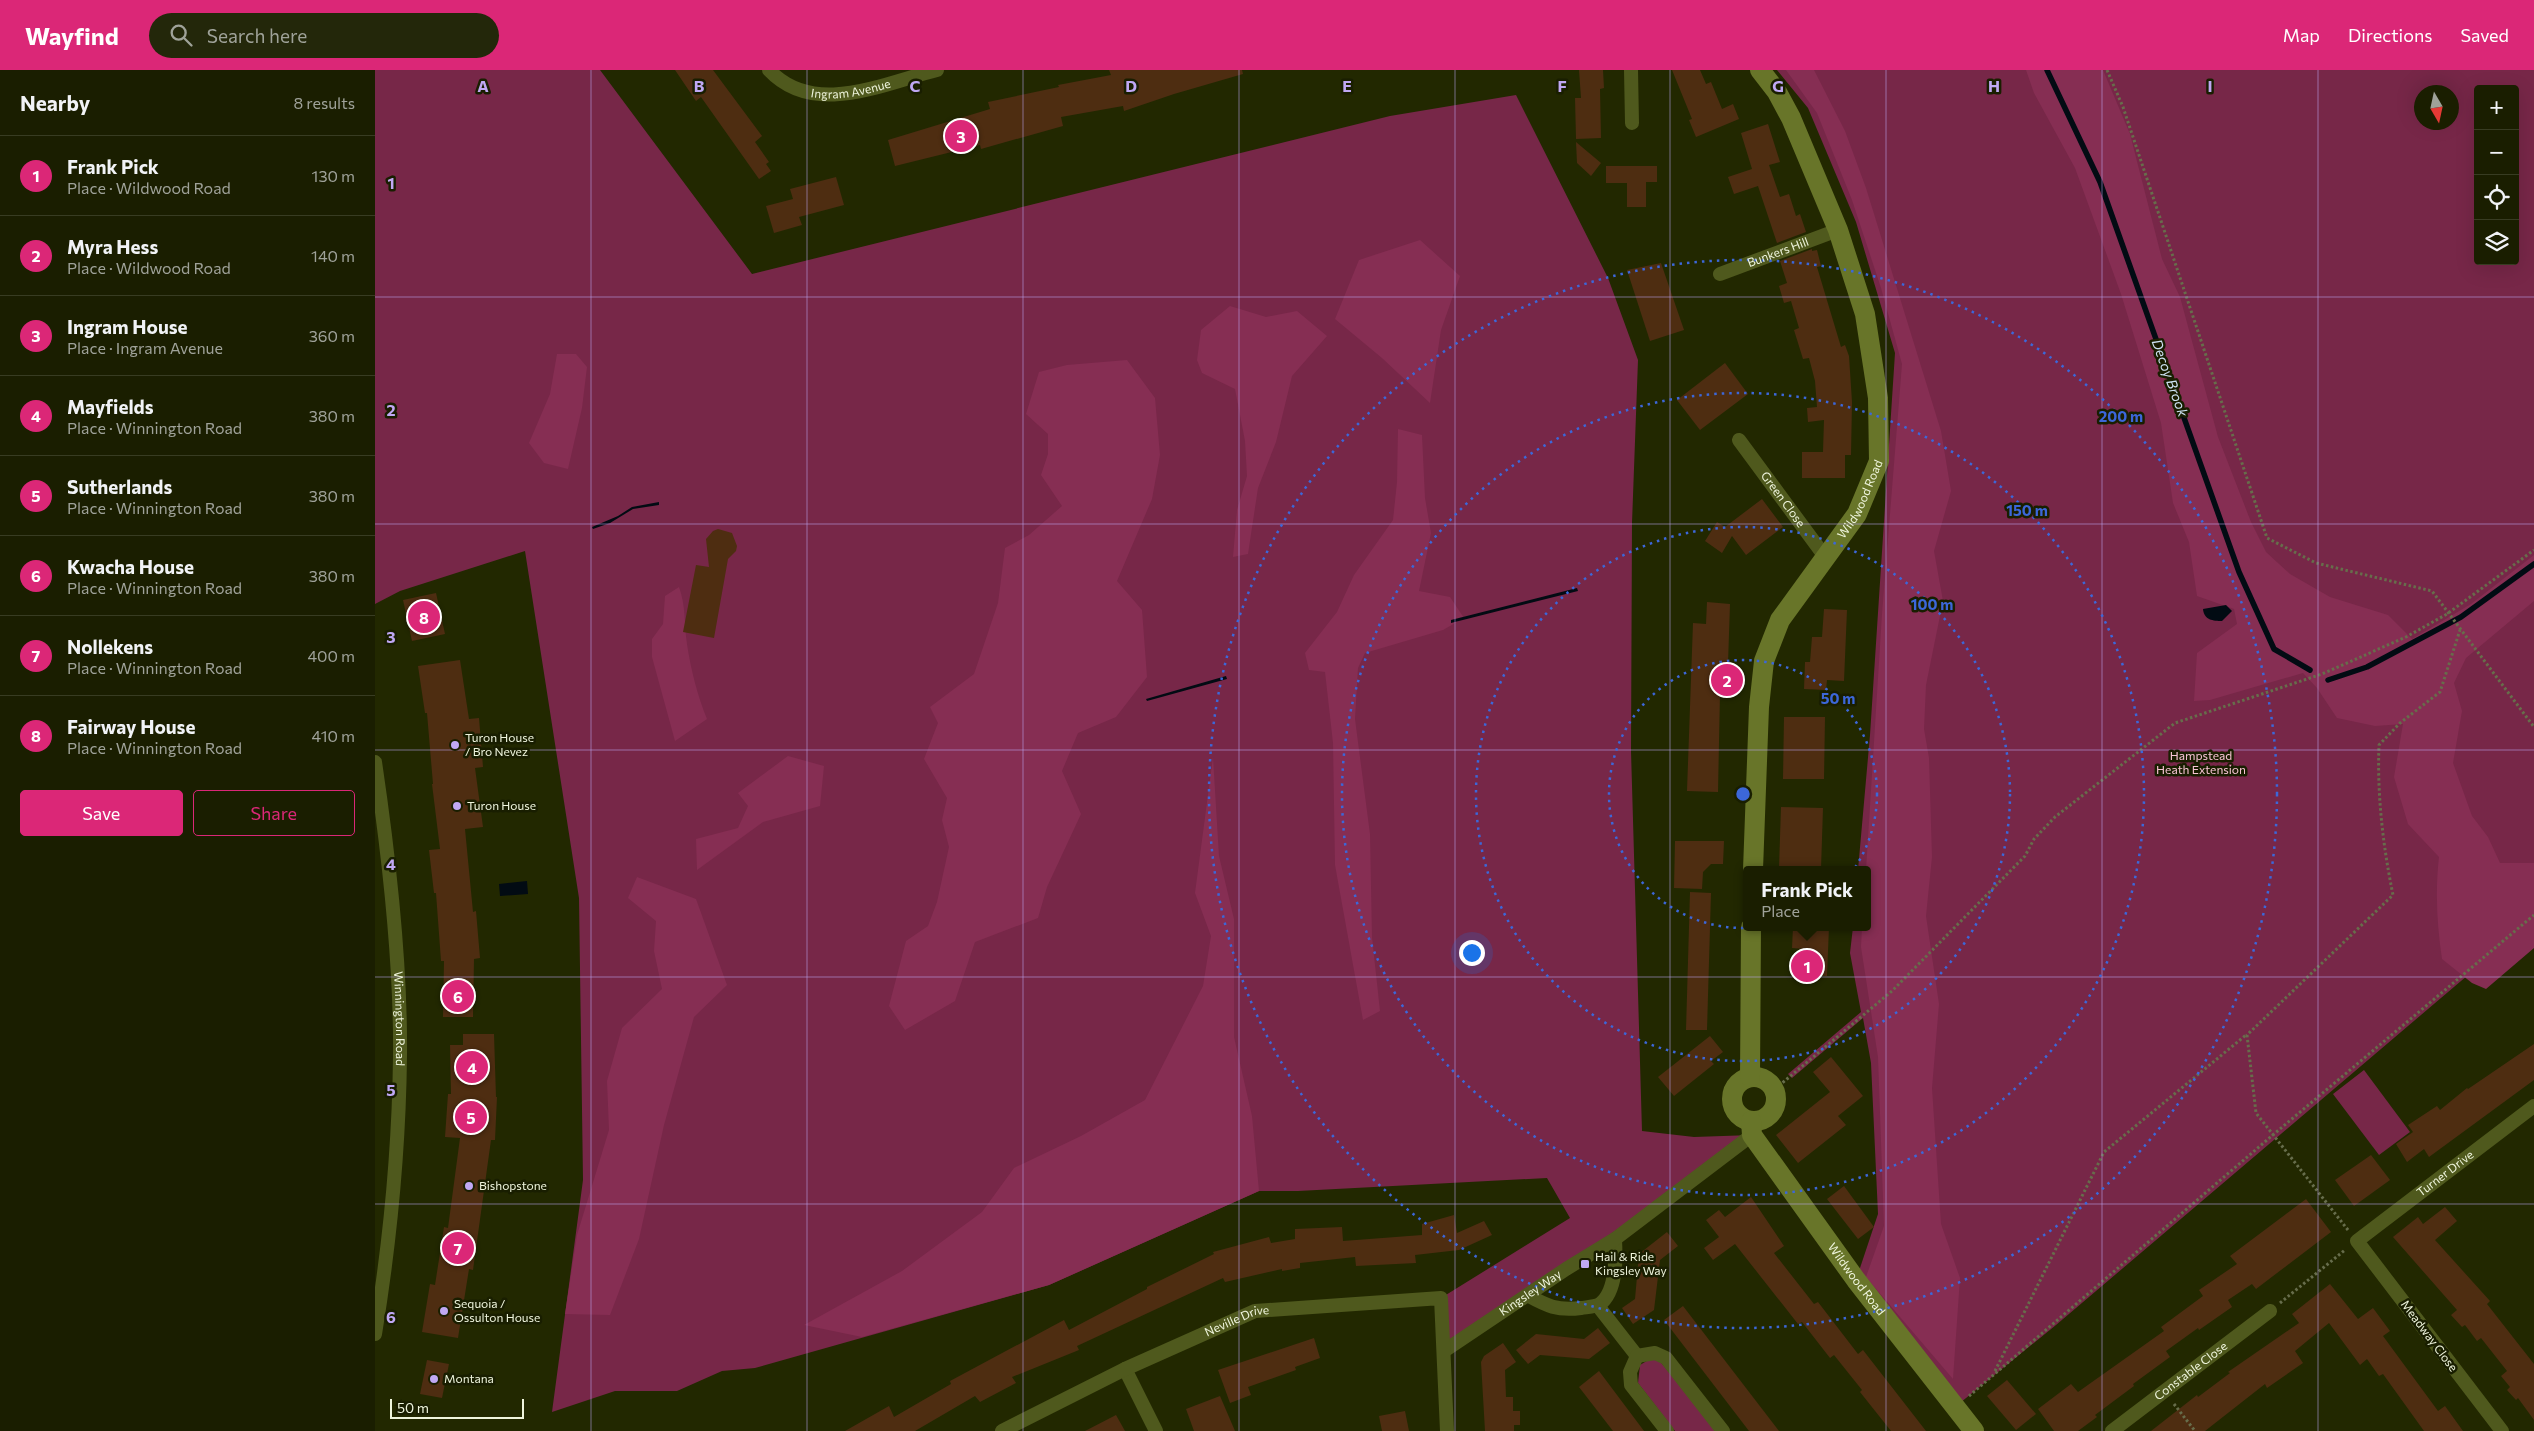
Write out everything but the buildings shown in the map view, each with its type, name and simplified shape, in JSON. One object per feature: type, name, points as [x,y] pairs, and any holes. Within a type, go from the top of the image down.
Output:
[{"type":"street","name":"Ingram Avenue","points":[[769,70],[780,81],[806,93],[823,95],[845,94],[875,88],[937,70]]},
{"type":"street","points":[[1631,70],[1632,123]]},
{"type":"street","name":"Wildwood Road","points":[[1753,866],[1759,707],[1764,660],[1780,620],[1857,514],[1879,461],[1878,398],[1867,321],[1838,230],[1791,118],[1777,92],[1760,70]]},
{"type":"street","name":"Bunkers Hill","points":[[1720,274],[1838,230]]},
{"type":"street","name":"Green Close","points":[[1739,440],[1826,558]]},
{"type":"street","name":"Winnington Road","points":[[375,762],[385,832],[395,956],[400,1054],[397,1140],[384,1275],[375,1334]]},
{"type":"street","points":[[1750,1077],[1751,931]]},
{"type":"street","points":[[1750,1077],[1764,1078],[1775,1089],[1777,1098],[1775,1107],[1770,1115],[1751,1128],[1737,1114],[1732,1105],[1735,1087],[1741,1080],[1750,1077]]},
{"type":"street","name":"Turner Drive","points":[[2357,1241],[2534,1106]]},
{"type":"street","name":"Wildwood Road","points":[[1751,1128],[1855,1280],[1973,1431]]},
{"type":"street","name":"Kingsley Way","points":[[1445,1351],[1527,1295],[1615,1239],[1751,1128]]},
{"type":"street","points":[[1527,1295],[1551,1308],[1572,1309],[1598,1306],[1607,1296],[1613,1277],[1615,1239]]},
{"type":"street","name":"Meadway Close","points":[[2357,1241],[2501,1431]]},
{"type":"street","name":"Neville Drive","points":[[1002,1431],[1125,1369],[1255,1311],[1441,1298],[1445,1351]]},
{"type":"street","points":[[1598,1306],[1637,1356]]},
{"type":"street","name":"Constable Close","points":[[2112,1431],[2270,1311]]},
{"type":"street","points":[[1445,1351],[1447,1431]]},
{"type":"street","points":[[1637,1356],[1655,1353],[1666,1358],[1723,1431]]},
{"type":"street","points":[[1637,1356],[1630,1372],[1631,1385],[1667,1431]]},
{"type":"street","points":[[1125,1369],[1156,1431]]},
{"type":"path","points":[[2107,70],[2123,107],[2267,538],[2317,563],[2432,591],[2448,616],[2534,727]]},
{"type":"path","points":[[1775,1089],[1892,991],[2025,856],[2034,839],[2055,817],[2152,739],[2175,723],[2331,671],[2406,637],[2448,616],[2534,550]]},
{"type":"path","points":[[1994,1374],[2104,1152],[2247,1035],[2393,895],[2385,859],[2378,771],[2379,746],[2401,723],[2440,692],[2459,630]]},
{"type":"path","points":[[1955,1407],[2534,915]]},
{"type":"path","points":[[2247,1035],[2256,1113],[2357,1241],[2270,1311]]},
{"type":"path","points":[[2164,1391],[2195,1431]]},
{"type":"green space","points":[[375,70],[600,70],[752,274],[1390,116],[1516,95],[1608,278],[1638,360],[1632,523],[1631,751],[1642,1131],[1694,1137],[1752,1135],[1444,1351],[1441,1298],[1570,1218],[1547,1178],[1298,1191],[1259,1191],[1049,1285],[755,1368],[722,1371],[677,1391],[615,1391],[552,1412],[583,1180],[579,898],[525,551],[400,591],[375,604]]},
{"type":"green space","name":"Hampstead Heath Extension","points":[[1777,70],[2534,70],[2534,919],[2056,1325],[1955,1407],[1856,1280],[1878,1214],[1871,1063],[1863,1018],[1792,1078],[1788,1074],[1861,1012],[1850,953],[1853,931],[1871,931],[1871,866],[1858,866],[1870,735],[1895,353],[1856,222],[1808,108]]},
{"type":"green space","points":[[2364,1070],[2410,1132],[2379,1155],[2333,1094]]},
{"type":"green space","points":[[1650,1359],[1659,1360],[1717,1431],[1675,1431],[1638,1383],[1640,1365]]},
{"type":"shaded area","points":[[1786,70],[1814,70],[1845,131],[1866,188],[1941,431],[1951,491],[1934,551],[1943,601],[1926,685],[1924,729],[1929,758],[1932,857],[1926,916],[1939,1004],[1932,1088],[1941,1224],[1960,1278],[1953,1379],[1866,1277],[1884,1226],[1878,1057],[1861,947],[1862,931],[1871,931],[1871,866],[1866,866],[1882,614],[1902,364],[1881,288],[1852,200],[1817,113]]},
{"type":"shaded area","points":[[2026,70],[2103,70],[2130,134],[2162,259],[2180,297],[2218,437],[2251,522],[2266,552],[2290,574],[2330,597],[2388,615],[2412,639],[2471,604],[2534,555],[2534,601],[2466,658],[2454,683],[2462,711],[2453,763],[2472,816],[2488,837],[2500,863],[2534,863],[2534,948],[2486,989],[2472,983],[2442,959],[2437,908],[2439,857],[2408,824],[2394,777],[2403,724],[2375,726],[2337,718],[2317,688],[2303,673],[2210,700],[2194,701],[2197,653],[2237,624],[2234,609],[2197,596],[2189,542],[2173,503],[2161,423],[2121,294],[2075,168],[2034,93]]},
{"type":"shaded area","points":[[1420,240],[1460,276],[1441,330],[1430,403],[1382,358],[1335,319],[1359,260]]},
{"type":"shaded area","points":[[1230,306],[1266,317],[1297,311],[1327,336],[1292,376],[1276,442],[1258,488],[1248,554],[1233,557],[1237,510],[1247,476],[1245,441],[1235,389],[1202,373],[1197,360],[1201,330]]},
{"type":"shaded area","points":[[557,354],[576,354],[587,367],[582,408],[568,469],[544,463],[529,443],[550,394]]},
{"type":"shaded area","points":[[1127,360],[1155,398],[1160,455],[1152,499],[1117,581],[1142,610],[1147,677],[1116,717],[1078,733],[1062,771],[1081,814],[1047,887],[1038,918],[975,942],[955,1001],[905,1030],[889,1006],[906,941],[928,926],[937,902],[949,847],[942,820],[947,798],[924,759],[938,723],[930,707],[974,674],[998,603],[1005,548],[1029,535],[1062,506],[1041,475],[1048,454],[1048,434],[1026,414],[1039,372],[1067,365]]},
{"type":"shaded area","points":[[1398,429],[1422,435],[1425,498],[1431,533],[1419,591],[1450,597],[1464,618],[1443,630],[1365,653],[1358,668],[1355,719],[1370,834],[1372,937],[1380,1011],[1363,1020],[1335,865],[1333,743],[1325,672],[1309,670],[1305,653],[1337,612],[1354,575],[1393,520],[1397,482]]},
{"type":"shaded area","points":[[659,502],[659,505],[633,509],[610,523],[593,529],[592,527],[618,516],[632,507]]},
{"type":"shaded area","points":[[679,587],[683,601],[690,663],[707,719],[675,741],[652,657],[652,639],[663,624],[665,596]]},
{"type":"shaded area","points":[[1577,588],[1578,591],[1451,623],[1451,620]]},
{"type":"shaded area","points":[[2226,605],[2232,611],[2222,621],[2215,621],[2205,616],[2203,609]]},
{"type":"shaded area","points":[[1226,676],[1227,679],[1147,701],[1146,699]]},
{"type":"shaded area","points":[[788,756],[824,766],[820,806],[763,822],[697,870],[696,839],[738,828],[748,806],[738,793]]},
{"type":"shaded area","points":[[1213,757],[1219,856],[1234,919],[1234,1037],[1252,1116],[1259,1191],[1049,1285],[862,1337],[804,1325],[902,1271],[982,1212],[1014,1168],[1081,1136],[1145,1100],[1203,986],[1211,936],[1195,893]]},
{"type":"shaded area","points":[[637,877],[696,899],[727,985],[694,1017],[664,1125],[639,1239],[610,1315],[565,1314],[577,1235],[609,1130],[607,1081],[622,1028],[662,989],[654,951],[656,921],[628,898]]},
{"type":"shaded area","points":[[527,881],[528,894],[500,896],[499,884]]},
{"type":"waterway","name":"Decoy Brook","points":[[2047,70],[2100,182],[2239,572],[2274,649],[2310,670]]},
{"type":"waterway","name":"Decoy Brook","points":[[2328,680],[2367,667],[2461,617],[2534,564]]},
{"type":"place","name":"Ingram House","points":[[961,136]]},
{"type":"place","name":"Fairway House","points":[[424,617]]},
{"type":"place","name":"Myra Hess","points":[[1727,680]]},
{"type":"place","name":"Turon House / Bro Nevez","points":[[455,745]]},
{"type":"place","name":"Turon House","points":[[457,806]]},
{"type":"place","name":"Frank Pick","points":[[1807,966]]},
{"type":"place","name":"Kwacha House","points":[[458,996]]},
{"type":"place","name":"Mayfields","points":[[472,1067]]},
{"type":"place","name":"Sutherlands","points":[[471,1117]]},
{"type":"place","name":"Bishopstone","points":[[469,1186]]},
{"type":"place","name":"Nollekens","points":[[458,1248]]},
{"type":"place","name":"Hail & Ride Kingsley Way","points":[[1585,1264]]},
{"type":"place","name":"Sequoia / Ossulton House","points":[[444,1311]]},
{"type":"place","name":"Montana","points":[[434,1379]]}]
